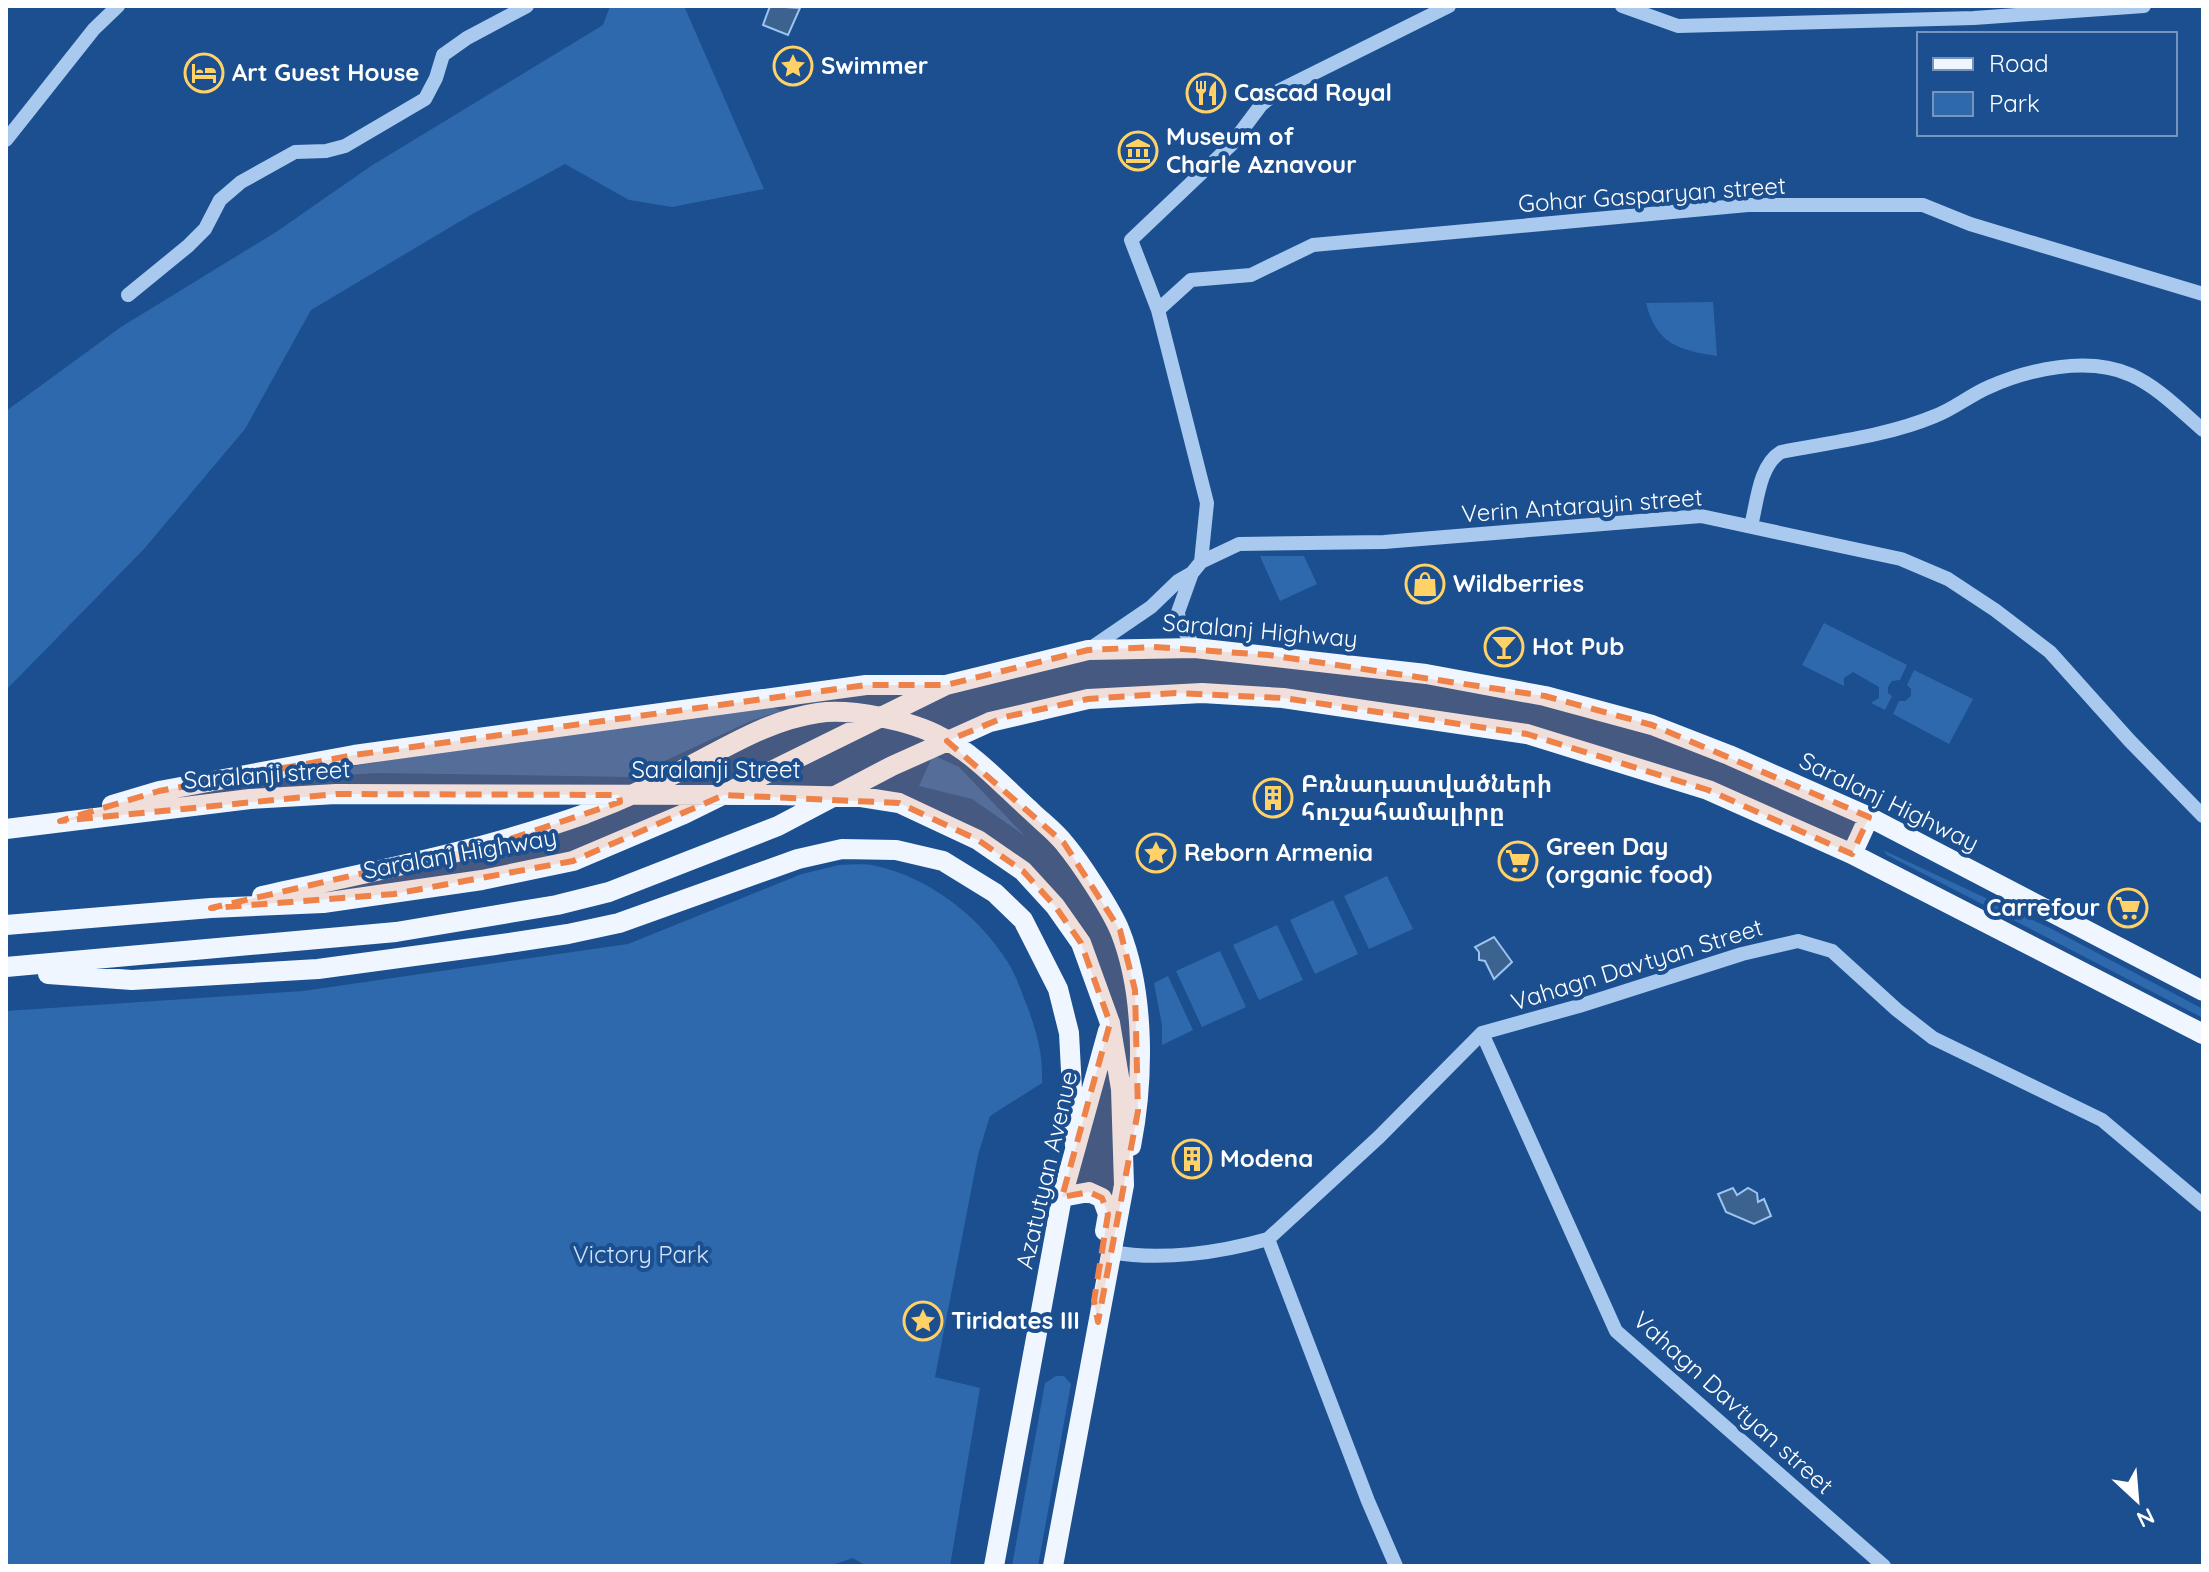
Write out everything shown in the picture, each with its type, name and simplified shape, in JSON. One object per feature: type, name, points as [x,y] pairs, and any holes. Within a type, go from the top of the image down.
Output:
[{"type":"main road","name":"Saralanj Highway","points":[[6,925],[211,908],[323,903],[482,880],[573,861],[684,814],[946,685],[1088,650],[1195,648],[1426,674],[1545,696],[1652,725],[1729,755],[1869,817],[2203,991]]},
{"type":"main road","points":[[60,821],[159,791],[354,755],[866,685],[946,685]]},
{"type":"main road","points":[[6,969],[396,932],[557,905],[609,892],[778,826],[892,766],[990,722],[1088,699],[1202,693],[1283,698],[1527,734],[1708,790],[1852,854],[2203,1034]]},
{"type":"main road","points":[[211,908],[507,840],[587,813],[664,780],[759,730],[820,712],[885,717],[915,725],[943,738],[986,769],[1064,843],[1120,930],[1135,990],[1140,1066],[1138,1111],[1124,1185]]},
{"type":"main road","name":"Saralanji street","points":[[6,829],[250,799],[336,794],[532,795]]},
{"type":"main road","name":"Saralanji Street","points":[[532,795],[777,795],[861,797],[899,803]]},
{"type":"main road","name":"Azatutyan Avenue","points":[[899,803],[978,840],[1023,871],[1055,906],[1081,943],[1110,1023],[1121,1089],[1124,1185],[1053,1566]]},
{"type":"main road","points":[[1852,854],[1869,817]]},
{"type":"main road","points":[[6,969],[132,980],[318,969],[568,934],[619,923],[798,859],[842,849],[896,850],[943,861],[995,893],[1023,920],[1058,989],[1069,1033],[1075,1146]]},
{"type":"main road","name":"Azatutyan Avenue","points":[[994,1566],[1062,1197],[1110,1023]]},
{"type":"main road","points":[[1062,1197],[1089,1192],[1102,1198],[1108,1214],[1094,1301],[1098,1322]]},
{"type":"street","points":[[6,140],[94,29],[118,6]]},
{"type":"street","points":[[128,295],[188,246],[205,229],[220,200],[241,182],[295,152],[326,151],[345,146],[425,99],[443,55],[467,38],[527,6]]},
{"type":"street","points":[[1195,648],[1179,622],[1178,612],[1197,568],[1207,503],[1158,310],[1131,240],[1231,145],[1261,105],[1278,91],[1449,6]]},
{"type":"street","points":[[1622,6],[1678,26],[1974,18],[2144,6]]},
{"type":"street","name":"Gohar Gasparyan street","points":[[1158,310],[1191,280],[1251,275],[1313,245],[1748,205],[1923,205],[1970,224],[2198,293]]},
{"type":"street","points":[[2198,293],[2203,304]]},
{"type":"street","points":[[1751,526],[1767,467],[1772,458],[1781,452],[1906,426],[1937,416],[1988,387],[2027,373],[2096,366],[2130,374],[2160,393],[2203,430]]},
{"type":"street","name":"Verin Antarayin street","points":[[1088,650],[1151,607],[1178,581],[1239,544],[1384,542],[1701,516],[1901,559],[1948,579],[2050,652],[2203,816]]},
{"type":"street","name":"Vahagn Davtyan Street","points":[[1482,1033],[1742,954],[1798,941],[1816,945],[1832,951],[1933,1038],[2102,1120],[2203,1205]]},
{"type":"street","points":[[1111,1252],[1139,1257],[1183,1254],[1244,1246],[1268,1239],[1379,1137],[1482,1033]]},
{"type":"street","name":"Vahagn Davtyan street","points":[[1482,1033],[1616,1331],[1884,1566]]},
{"type":"street","points":[[1268,1239],[1357,1474],[1396,1566]]},
{"type":"highlighted area","points":[[1154,647],[1269,655],[1545,696],[1652,725],[1869,817],[1852,854],[1708,790],[1527,734],[1283,698],[1176,693],[1088,699],[1005,717],[947,741],[1064,843],[1120,930],[1135,990],[1138,1111],[1098,1322],[1094,1301],[1108,1214],[1102,1198],[1089,1192],[1062,1197],[1110,1023],[1081,943],[1055,906],[1023,871],[978,840],[899,803],[724,795],[573,861],[394,894],[211,908],[507,840],[620,802],[619,795],[336,794],[60,821],[159,791],[354,755],[866,685],[946,685],[1088,650]]},
{"type":"green space","points":[[610,6],[684,6],[764,189],[672,207],[629,200],[565,164],[469,216],[311,310],[245,429],[144,549],[6,690],[6,411],[121,327],[276,232],[371,166],[603,25]]},
{"type":"green space","points":[[1713,302],[1717,356],[1671,343],[1656,328],[1646,303]]},
{"type":"green space","points":[[1260,556],[1304,556],[1317,584],[1280,601]]},
{"type":"green space","points":[[1824,623],[1907,665],[1900,680],[1892,681],[1888,687],[1888,693],[1892,696],[1885,710],[1871,703],[1879,698],[1879,687],[1853,672],[1844,678],[1844,686],[1802,665]]},
{"type":"green space","points":[[1914,670],[1973,699],[1949,744],[1893,714],[1899,701],[1911,696],[1907,685]]},
{"type":"green space","points":[[769,706],[782,711],[753,720],[630,777],[377,773],[282,779],[383,761]]},
{"type":"green space","points":[[933,755],[959,767],[1025,836],[972,799],[919,786]]},
{"type":"green space","points":[[1883,850],[2052,929],[2203,1009],[2203,1018],[1887,855]]},
{"type":"green space","name":"Victory Park","points":[[862,864],[895,871],[933,889],[967,914],[995,944],[1014,973],[1041,1055],[1042,1083],[990,1116],[978,1155],[935,1377],[980,1388],[950,1566],[866,1566],[853,1558],[829,1566],[6,1566],[6,1011],[303,991],[628,944],[802,874],[839,865]]},
{"type":"green space","points":[[1387,876],[1413,929],[1369,949],[1344,896]]},
{"type":"green space","points":[[1333,900],[1358,954],[1315,974],[1290,920]]},
{"type":"green space","points":[[1277,925],[1303,980],[1259,1000],[1233,945]]},
{"type":"green space","points":[[1220,951],[1246,1007],[1202,1027],[1176,971]]},
{"type":"green space","points":[[1168,976],[1193,1030],[1162,1045],[1162,1025],[1154,983]]},
{"type":"green space","points":[[1056,1376],[1064,1376],[1071,1384],[1038,1566],[1012,1566],[1045,1383]]},
{"type":"shaded area","points":[[770,6],[800,8],[788,35],[763,25]]},
{"type":"shaded area","points":[[1494,937],[1512,962],[1494,979],[1485,961],[1479,960],[1475,947]]},
{"type":"shaded area","points":[[1733,1188],[1737,1195],[1748,1188],[1757,1193],[1758,1202],[1764,1199],[1771,1216],[1754,1224],[1726,1212],[1718,1194]]},
{"type":"place","name":"Swimmer","points":[[793,66]]},
{"type":"place","name":"Art Guest House","points":[[204,73]]},
{"type":"place","name":"Cascad Royal","points":[[1206,93]]},
{"type":"place","name":"Museum of Charle Aznavour","points":[[1138,151]]},
{"type":"place","name":"Wildberries","points":[[1425,584]]},
{"type":"place","name":"Hot Pub","points":[[1504,647]]},
{"type":"place","name":"Բռնադատվածների հուշահամալիրը","points":[[1273,798]]},
{"type":"place","name":"Reborn Armenia","points":[[1156,853]]},
{"type":"place","name":"Green Day (organic food)","points":[[1518,861]]},
{"type":"place","name":"Carrefour","points":[[2128,908]]},
{"type":"place","name":"Modena","points":[[1192,1159]]},
{"type":"place","name":"Tiridates III","points":[[923,1321]]}]
